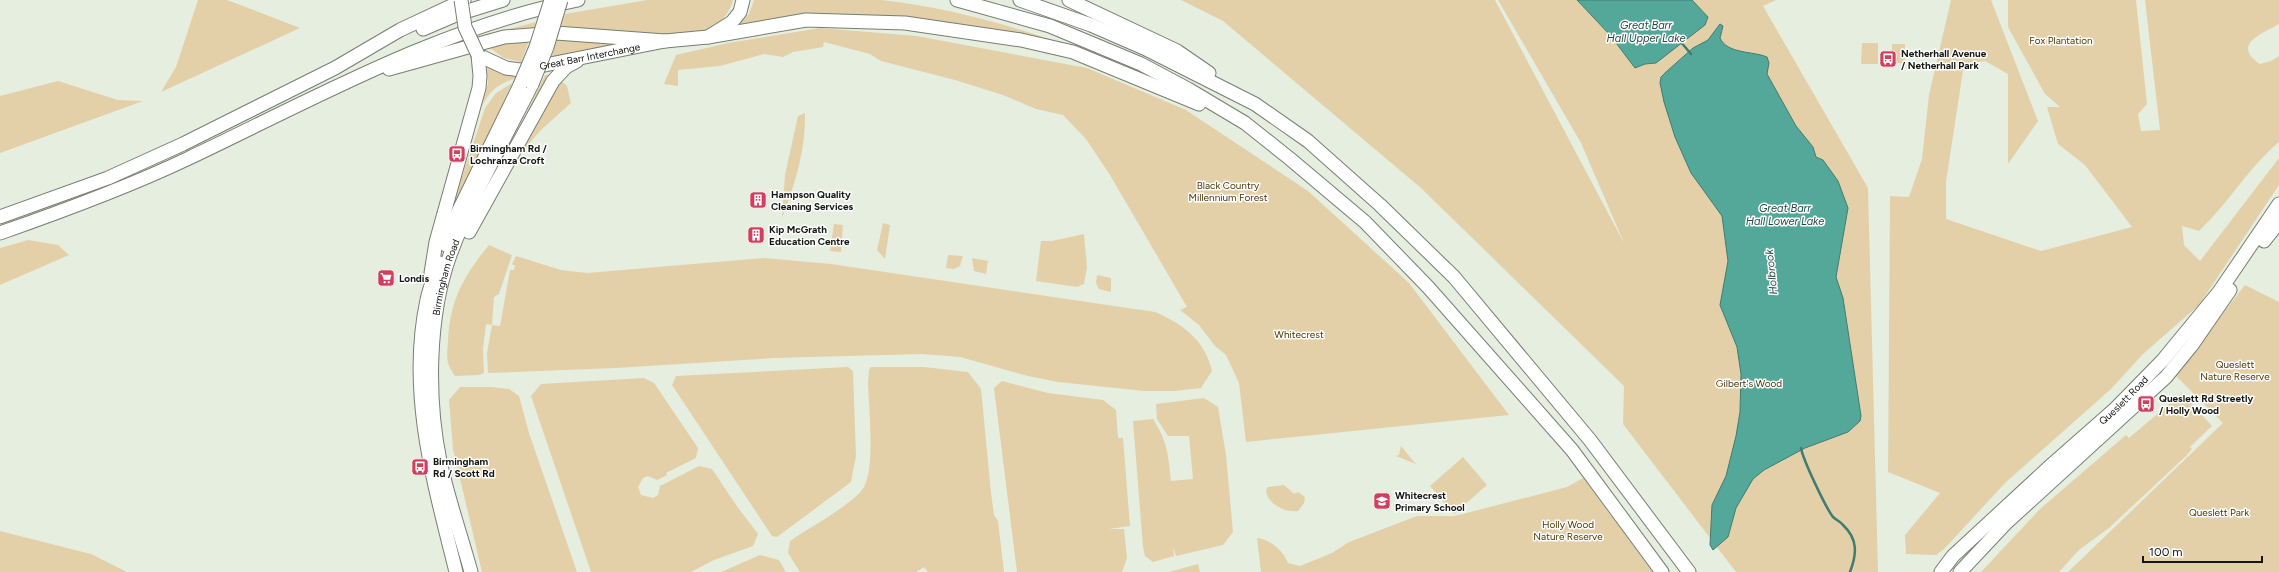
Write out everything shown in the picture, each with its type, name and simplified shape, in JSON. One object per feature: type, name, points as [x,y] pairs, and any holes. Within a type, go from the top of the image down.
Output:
[{"type":"highway","points":[[427,299],[436,242],[479,88],[480,76],[478,55],[465,27],[461,0]]},
{"type":"highway","points":[[335,68],[400,30],[464,0]]},
{"type":"highway","points":[[0,217],[108,178],[183,144],[335,68],[458,14],[503,0]]},
{"type":"highway","name":"Birmingham Road","points":[[471,572],[440,460],[432,376],[436,314],[450,256],[526,84],[551,0]]},
{"type":"highway","name":"Birmingham Road","points":[[456,572],[424,436],[419,369],[421,334],[427,299],[457,214],[547,47],[561,0]]},
{"type":"highway","points":[[0,233],[113,192],[186,160],[345,82],[406,54],[512,18],[578,0]]},
{"type":"highway","points":[[957,0],[1018,16],[1098,45],[1182,86],[1245,123],[1289,158],[1365,222],[1428,287],[1572,450],[1662,572]]},
{"type":"highway","points":[[1020,0],[1091,25],[1144,48],[1255,104]]},
{"type":"highway","points":[[1069,0],[1177,51],[1308,141],[1380,206],[1454,277],[1590,440],[1689,572]]},
{"type":"highway","name":"Great Barr Interchange","points":[[478,55],[506,68],[520,70],[665,41],[708,37],[732,22],[740,12],[743,1]]},
{"type":"highway","points":[[708,37],[806,20],[905,23],[1021,40],[1073,52],[1148,81],[1245,123]]},
{"type":"highway","points":[[345,82],[452,50],[504,37],[556,33],[665,41]]},
{"type":"highway","points":[[443,281],[553,81],[566,67],[585,57]]},
{"type":"highway","points":[[0,207],[67,193]]},
{"type":"highway","name":"Queslett Road","points":[[1940,572],[1969,541],[2114,410],[2189,330],[2219,292],[2279,204]]},
{"type":"highway","name":"Queslett Road","points":[[1960,572],[2005,524],[2166,377],[2192,345],[2279,222]]},
{"type":"green space","points":[[198,0],[227,0],[300,28],[161,92],[176,67]]},
{"type":"green space","points":[[647,0],[733,0],[728,13],[719,23],[711,28],[699,32],[681,34],[638,34],[561,28],[565,14]]},
{"type":"green space","points":[[754,0],[881,0],[906,3],[982,19],[1032,33],[1081,50],[934,24],[736,27],[749,14]]},
{"type":"green space","name":"Gilbert's Wood","points":[[1181,0],[1495,0],[1624,243],[1581,143],[1498,0],[1577,0],[1610,35],[1635,68],[1645,64],[1656,63],[1708,17],[1692,0],[1776,0],[1763,6],[1868,188],[1878,572],[1736,572],[1623,424],[1624,386],[1421,188],[1223,21]]},
{"type":"green space","name":"Fox Plantation","points":[[1951,0],[1991,0],[2038,121],[2008,164],[2008,74],[1985,61],[1964,64],[1946,182],[1946,219],[2041,251],[2132,227],[2085,165],[2058,144],[2047,107],[2060,107],[2045,94],[2008,27],[2008,0],[2136,0],[2147,104],[2138,114],[2141,131],[2160,130],[2145,0],[2279,0],[2279,24],[2252,40],[2248,51],[2260,64],[2271,61],[2279,56],[2279,142],[2248,174],[2199,231],[2182,226],[2184,245],[2200,261],[2279,158],[2279,185],[2199,305],[2143,354],[2111,389],[2006,482],[1944,549],[1936,555],[1906,554],[1905,535],[1940,493],[1888,472],[1890,196],[1909,197],[1922,159],[1929,95]]},
{"type":"green space","points":[[536,22],[534,29],[494,33]]},
{"type":"green space","points":[[820,28],[917,36],[1087,68],[1186,110],[1308,191],[1409,283],[1509,415],[1246,442],[1239,383],[1226,355],[1215,346],[1199,325],[1180,310],[1187,307],[1110,175],[1086,139],[1063,115],[1036,109],[1003,95],[955,80],[881,61],[870,54],[824,42],[823,47],[793,52],[783,57],[764,54],[720,66],[678,70],[678,86],[664,84],[676,55],[728,43]]},
{"type":"green space","points":[[559,35],[651,42],[550,60]]},
{"type":"green space","points":[[530,38],[521,62],[504,58],[487,46]]},
{"type":"green space","points":[[1862,43],[1878,43],[1878,64],[1861,64]]},
{"type":"green space","points":[[1892,44],[1905,44],[1905,63],[1892,63]]},
{"type":"green space","points":[[487,65],[516,76],[514,79],[495,89],[487,97],[482,107],[488,83]]},
{"type":"green space","points":[[545,75],[552,75],[487,194]]},
{"type":"green space","points":[[559,79],[567,86],[571,103],[542,129],[517,157]]},
{"type":"green space","points":[[58,81],[118,100],[143,101],[0,153],[0,96]]},
{"type":"green space","points":[[512,83],[446,225],[485,108],[496,93]]},
{"type":"green space","points":[[805,113],[802,153],[782,218],[785,175],[798,116]]},
{"type":"green space","points":[[883,223],[890,225],[885,259],[877,250]]},
{"type":"green space","points":[[834,224],[843,225],[841,252],[830,251]]},
{"type":"green space","points":[[1084,234],[1087,267],[1084,284],[1077,287],[1036,281],[1041,241],[1052,241]]},
{"type":"green space","points":[[28,240],[58,245],[69,255],[0,285],[0,248]]},
{"type":"green space","points":[[489,245],[512,255],[499,294],[494,297],[492,325],[486,324],[483,349],[484,373],[479,375],[455,376],[448,363],[447,355],[449,326],[455,301],[465,279]]},
{"type":"green space","points":[[948,255],[963,256],[960,266],[954,269],[946,268]]},
{"type":"green space","points":[[516,256],[561,270],[587,273],[764,258],[831,264],[1155,312],[1175,322],[1191,334],[1204,350],[1212,371],[1201,388],[1174,391],[1144,391],[1058,382],[1028,376],[960,357],[922,354],[774,358],[616,368],[488,373],[487,353],[492,325],[500,326],[510,270],[514,270],[515,266],[512,264]]},
{"type":"green space","points":[[972,258],[988,261],[986,274],[974,271]]},
{"type":"green space","points":[[1097,275],[1111,278],[1111,292],[1099,289],[1096,283]]},
{"type":"green space","name":"Queslett Park","points":[[2245,285],[2279,302],[2279,572],[2068,572],[2223,423],[2175,375]]},
{"type":"green space","points":[[848,367],[853,371],[856,456],[851,482],[777,537],[772,536],[672,385],[676,376]]},
{"type":"green space","points":[[871,367],[924,367],[968,372],[981,389],[991,493],[994,515],[998,521],[1004,572],[928,572],[924,567],[916,572],[800,572],[788,553],[790,541],[841,508],[864,487],[867,478],[870,452],[868,384],[869,370]]},
{"type":"green space","points":[[644,378],[654,383],[698,448],[696,458],[666,473],[667,475],[657,480],[648,476],[643,478],[638,487],[641,495],[653,498],[658,495],[660,486],[699,466],[712,469],[736,505],[758,534],[753,546],[714,560],[691,572],[591,572],[531,396],[541,384]]},
{"type":"green space","points":[[1002,381],[1048,393],[1103,400],[1116,410],[1118,438],[1123,438],[1130,526],[1109,529],[1124,529],[1127,558],[1122,572],[1017,572],[994,388]]},
{"type":"green space","points":[[460,387],[492,387],[509,389],[519,396],[529,433],[577,572],[482,572],[453,449],[449,400]]},
{"type":"green space","points":[[2182,393],[2212,426],[2190,447],[2192,449],[2186,456],[2109,528],[2079,550],[2059,572],[1981,572],[2040,509],[2126,435],[2129,438]]},
{"type":"green space","points":[[1204,398],[1218,407],[1226,455],[1233,532],[1223,545],[1176,556],[1173,547],[1174,556],[1153,562],[1145,556],[1143,547],[1133,421],[1153,419],[1162,435],[1169,463],[1171,481],[1193,479],[1189,436],[1168,436],[1157,419],[1156,404]]},
{"type":"green space","points":[[1401,446],[1416,464],[1396,456],[1399,455]]},
{"type":"green space","points":[[1463,457],[1487,485],[1454,514],[1430,486]]},
{"type":"green space","name":"Holly Wood Nature Reserve","points":[[1583,478],[1653,572],[1261,572],[1257,538],[1272,543],[1276,546],[1286,558],[1288,563],[1300,566],[1332,553],[1349,542],[1417,516],[1455,516],[1567,487]]},
{"type":"green space","points":[[1284,485],[1294,494],[1298,492],[1305,497],[1304,503],[1298,511],[1288,511],[1282,509],[1273,503],[1267,495],[1266,490],[1268,487]]},
{"type":"green space","points":[[0,531],[91,554],[127,572],[0,572]]},
{"type":"green space","points":[[760,555],[779,560],[786,572],[721,572]]},
{"type":"green space","points":[[1198,564],[1200,572],[1169,572]]},
{"type":"water","name":"Great Barr Hall Upper Lake","points":[[1577,0],[1692,0],[1708,17],[1705,25],[1656,63],[1645,64],[1635,68],[1610,35]]},
{"type":"water","name":"Great Barr Hall Lower Lake","points":[[1720,24],[1723,26],[1720,38],[1728,47],[1767,57],[1769,63],[1767,74],[1796,126],[1813,147],[1816,157],[1823,160],[1838,181],[1848,208],[1836,277],[1843,298],[1861,416],[1860,421],[1848,432],[1805,448],[1764,470],[1753,479],[1736,508],[1728,537],[1713,550],[1710,545],[1712,505],[1726,476],[1736,436],[1740,412],[1741,374],[1737,347],[1720,305],[1728,261],[1722,216],[1691,173],[1675,137],[1664,102],[1660,83],[1661,77],[1666,72],[1693,48],[1708,40]]},
{"type":"waterway","name":"Holbrook","points":[[1680,41],[1691,54]]},
{"type":"waterway","name":"Holbrook","points":[[1801,448],[1810,473],[1830,512],[1833,517],[1848,530],[1854,541],[1855,553],[1850,572]]},
{"type":"place","name":"Netherhall Avenue / Netherhall Park","points":[[1888,59]]},
{"type":"place","name":"Birmingham Rd / Lochranza Croft","points":[[457,154]]},
{"type":"place","name":"Hampson Quality Cleaning Services","points":[[758,200]]},
{"type":"place","name":"Kip McGrath Education Centre","points":[[756,235]]},
{"type":"place","name":"Londis","points":[[386,278]]},
{"type":"place","name":"Queslett Rd Streetly / Holly Wood","points":[[2146,404]]},
{"type":"place","name":"Birmingham Rd / Scott Rd","points":[[420,467]]},
{"type":"place","name":"Whitecrest Primary School","points":[[1382,501]]},
{"type":"park label","name":"Black Country Millennium Forest","points":[[1228,190]]},
{"type":"park label","name":"Whitecrest","points":[[1299,334]]},
{"type":"park label","name":"Queslett Nature Reserve","points":[[2235,370]]}]
